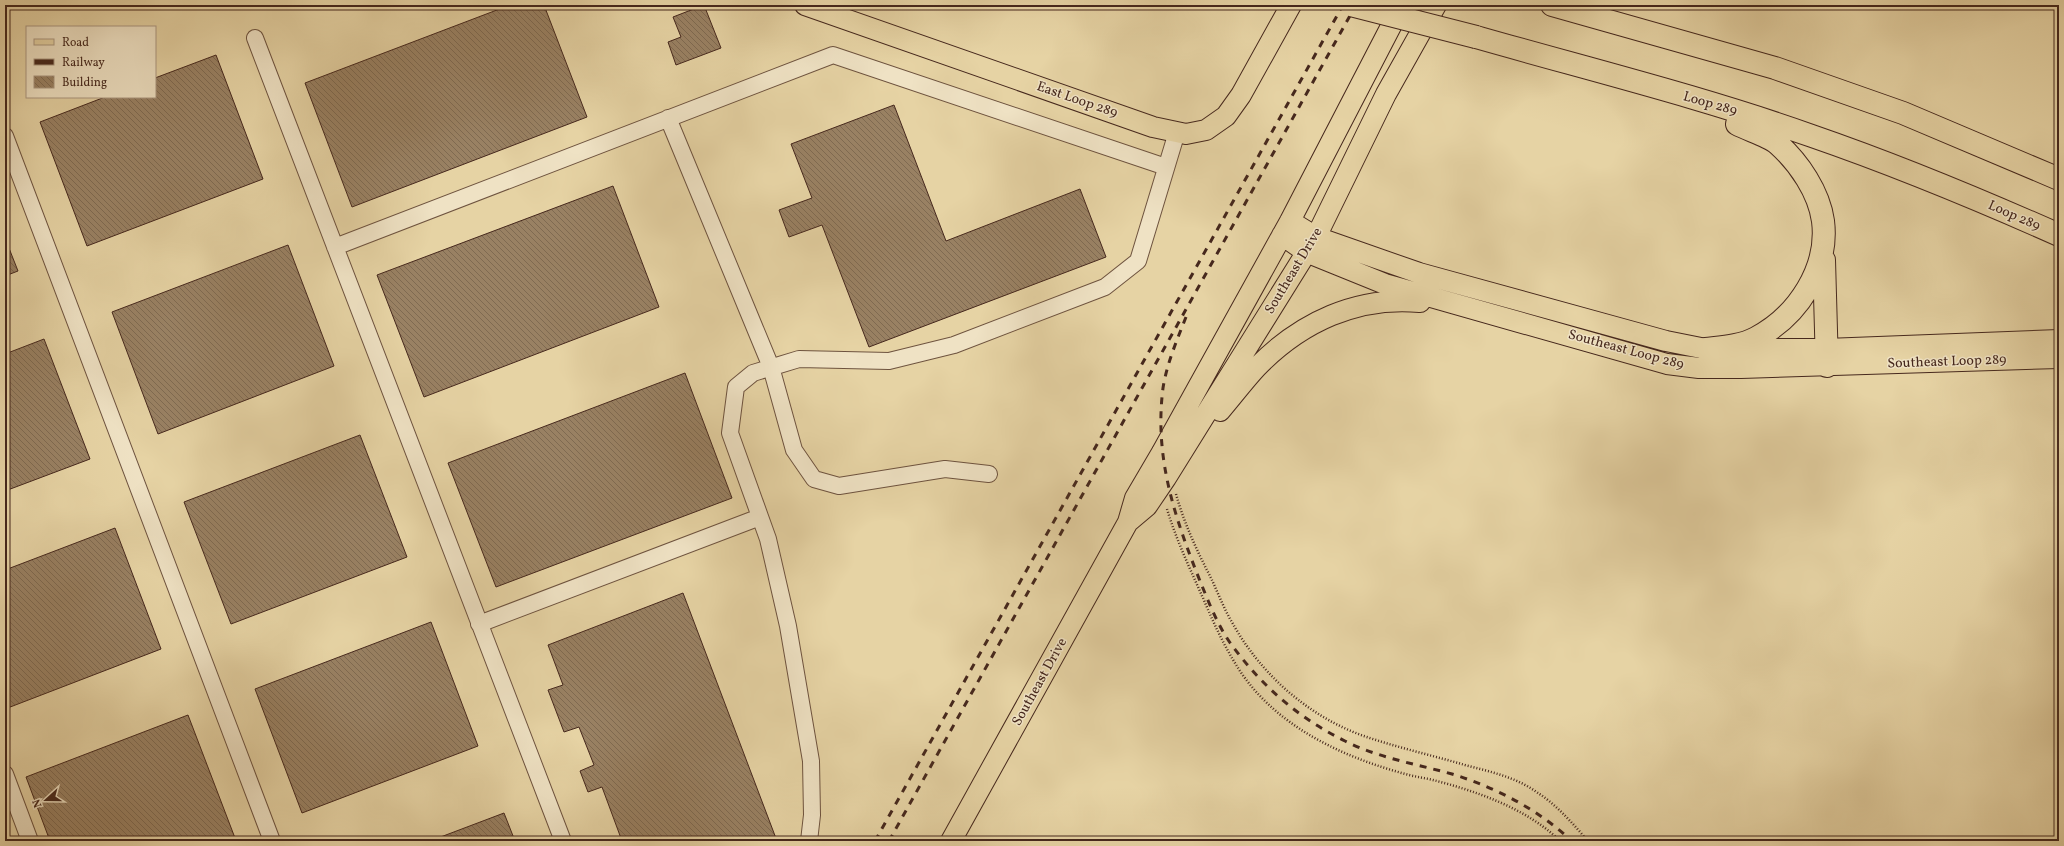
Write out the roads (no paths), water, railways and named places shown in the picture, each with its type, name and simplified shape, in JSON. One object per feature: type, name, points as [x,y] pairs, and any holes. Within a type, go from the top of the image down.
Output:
[{"type":"highway","name":"Loop 289","points":[[1351,5],[1605,74],[1724,108],[1811,136],[1985,203],[2059,236]]},
{"type":"highway","points":[[1552,5],[1775,68],[1903,113],[2059,178]]},
{"type":"highway","points":[[1605,74],[1688,110],[1735,124],[1777,142],[1800,167],[1814,194],[1823,220],[1827,357]]},
{"type":"highway","points":[[1706,349],[1734,346],[1756,338],[1794,309],[1810,286],[1823,247]]},
{"type":"main road","name":"East Loop 289","points":[[805,5],[1153,127],[1186,134],[1206,130],[1226,116],[1241,95],[1291,5]]},
{"type":"main road","name":"Southeast Drive","points":[[951,841],[1128,522],[1135,498],[1286,228],[1402,5]]},
{"type":"main road","name":"Southeast Drive","points":[[1128,522],[1147,506],[1159,488],[1311,244],[1386,94],[1436,5]]},
{"type":"main road","name":"Southeast Loop 289","points":[[1286,228],[1311,244],[1385,284],[1667,364],[1699,368],[2059,340]]},
{"type":"main road","name":"Southeast Loop 289","points":[[1311,244],[1666,341],[1706,349],[1827,357],[2055,359]]},
{"type":"main road","points":[[1189,440],[1215,417],[1257,368],[1283,344],[1304,329],[1331,315],[1386,301],[1455,304]]},
{"type":"lane","points":[[255,38],[562,841]]},
{"type":"lane","points":[[335,247],[833,55],[1166,167]]},
{"type":"lane","points":[[668,118],[771,368],[794,450],[814,479],[840,486],[945,469],[988,474]]},
{"type":"lane","points":[[809,841],[812,815],[811,761],[788,626],[768,539],[730,433],[736,387],[753,373],[799,359],[889,361],[954,345],[1105,287],[1138,261],[1176,132]]},
{"type":"lane","points":[[5,136],[272,841]]},
{"type":"lane","points":[[479,624],[760,517]]},
{"type":"lane","points":[[5,774],[30,841]]},
{"type":"railway","points":[[875,841],[1343,5]]},
{"type":"railway","points":[[889,841],[1356,5]]},
{"type":"railway","points":[[1186,317],[1170,361],[1163,388],[1161,439],[1164,463],[1182,534],[1215,616],[1234,648],[1270,689],[1298,712],[1328,732],[1371,752],[1452,774],[1501,793],[1531,809],[1572,841]]}]
